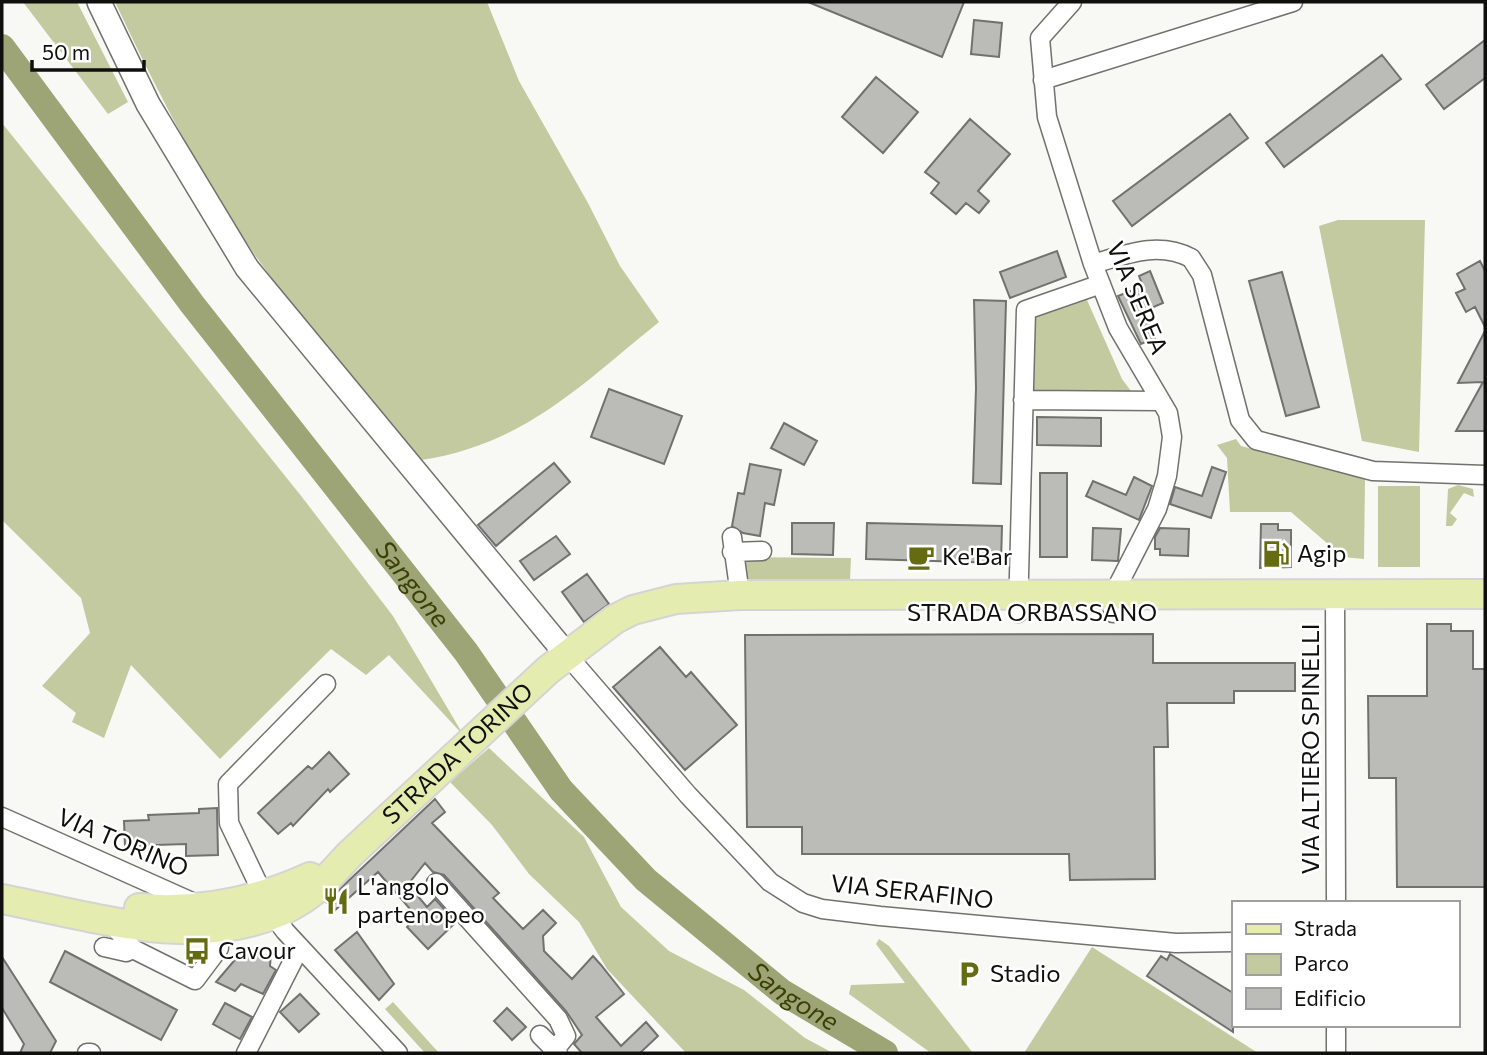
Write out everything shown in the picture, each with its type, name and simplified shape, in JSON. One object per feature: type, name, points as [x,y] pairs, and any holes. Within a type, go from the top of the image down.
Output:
[{"type":"main road","name":"STRADA ORBASSANO","points":[[566,657],[652,622],[696,613],[1019,604],[1335,603],[1485,594]]},
{"type":"main road","name":"STRADA ORBASSANO","points":[[566,657],[615,619],[655,603],[687,598],[740,595],[1019,604]]},
{"type":"main road","name":"STRADA ORBASSANO","points":[[1335,603],[1485,612]]},
{"type":"main road","name":"STRADA TORINO","points":[[2,899],[139,937],[269,905],[321,885],[349,855],[566,657]]},
{"type":"main road","name":"STRADA TORINO","points":[[2,881],[208,922]]},
{"type":"street","points":[[99,2],[148,104],[247,268],[566,657]]},
{"type":"street","name":"VIA SEREA","points":[[1072,2],[1040,38],[1047,117],[1093,264],[1118,328],[1168,413],[1172,437],[1167,476],[1157,509],[1113,604]]},
{"type":"street","points":[[1043,80],[1293,2]]},
{"type":"street","points":[[1093,264],[1146,249],[1162,249],[1191,258],[1199,267],[1240,420],[1256,440],[1373,471],[1485,475]]},
{"type":"street","points":[[1019,604],[1026,310],[1101,284]]},
{"type":"street","points":[[1023,400],[1161,401]]},
{"type":"street","points":[[740,595],[732,544],[762,551]]},
{"type":"street","name":"VIA ALTIERO SPINELLI","points":[[1335,603],[1336,901]]},
{"type":"street","name":"VIA SERAFINO","points":[[566,657],[688,795],[770,882],[803,903],[822,909],[880,916],[1176,943],[1232,942]]},
{"type":"street","points":[[326,684],[228,784],[229,823],[269,905],[300,947],[398,1053]]},
{"type":"street","name":"VIA TORINO","points":[[2,817],[196,902],[208,922]]},
{"type":"street","points":[[436,883],[558,1019],[566,1036],[555,1052],[540,1035]]},
{"type":"street","name":"STRADA TORINO","points":[[2,913],[118,931],[139,937],[195,980],[219,948],[208,922]]},
{"type":"street","name":"STRADA TORINO","points":[[118,931],[139,937]]},
{"type":"street","name":"STRADA TORINO","points":[[104,947],[126,952],[139,937]]},
{"type":"street","points":[[246,1053],[300,947]]},
{"type":"street","points":[[1336,1027],[1336,1053]]},
{"type":"green space","points":[[23,2],[77,2],[128,102],[108,114]]},
{"type":"green space","points":[[115,2],[487,2],[519,81],[588,203],[620,266],[659,322],[577,389],[521,426],[491,441],[421,460],[301,317],[236,227],[172,116]]},
{"type":"green space","points":[[2,123],[302,497],[393,616],[464,736],[389,655],[366,675],[331,649],[220,759],[131,665],[104,738],[72,722],[76,713],[42,686],[90,633],[81,598],[2,520]]},
{"type":"green space","points":[[1338,220],[1425,220],[1419,452],[1362,441],[1319,226]]},
{"type":"green space","points":[[1087,300],[1122,379],[1131,391],[1033,392],[1034,318]]},
{"type":"green space","points":[[1236,439],[1241,446],[1365,479],[1364,559],[1343,557],[1291,512],[1230,512],[1227,458],[1217,445]]},
{"type":"green space","points":[[1458,485],[1473,489],[1474,497],[1464,493],[1450,513],[1457,519],[1452,526],[1446,526],[1448,489]]},
{"type":"green space","points":[[1378,486],[1420,486],[1420,567],[1378,567]]},
{"type":"green space","points":[[737,557],[851,558],[850,581],[744,580]]},
{"type":"green space","points":[[489,748],[584,837],[621,907],[669,951],[744,990],[805,1038],[833,1053],[686,1053],[607,969],[579,922],[529,874],[492,825],[450,782]]},
{"type":"green space","points":[[879,939],[889,946],[973,1053],[931,1053],[849,994],[851,985],[905,983],[876,944]]},
{"type":"green space","points":[[1092,947],[1258,1053],[1024,1053]]},
{"type":"green space","points":[[393,1002],[439,1053],[425,1053],[385,1009]]},
{"type":"building","points":[[808,2],[964,2],[942,57]]},
{"type":"building","points":[[974,20],[1002,23],[999,57],[971,54]]},
{"type":"building","points":[[1485,40],[1485,78],[1444,109],[1426,85]]},
{"type":"building","points":[[1382,55],[1401,79],[1284,167],[1266,143]]},
{"type":"building","points":[[876,77],[918,112],[883,153],[842,117]]},
{"type":"building","points":[[1230,114],[1248,138],[1132,226],[1113,201]]},
{"type":"building","points":[[970,119],[1010,154],[978,191],[989,201],[979,213],[966,203],[956,214],[931,193],[939,183],[925,172]]},
{"type":"building","points":[[1057,251],[1066,277],[1010,298],[1000,272]]},
{"type":"building","points":[[1480,261],[1485,271],[1485,327],[1475,307],[1466,312],[1456,293],[1465,289],[1457,274]]},
{"type":"building","points":[[1150,271],[1163,303],[1144,311],[1155,338],[1141,344],[1118,296],[1143,286],[1139,276]]},
{"type":"building","points":[[1282,272],[1319,407],[1286,416],[1249,281]]},
{"type":"building","points":[[974,300],[1006,301],[1001,484],[973,483],[976,388]]},
{"type":"building","points":[[1485,331],[1485,431],[1456,431],[1483,382],[1458,383]]},
{"type":"building","points":[[609,389],[682,416],[664,464],[591,437]]},
{"type":"building","points":[[1037,417],[1101,418],[1101,446],[1037,445]]},
{"type":"building","points":[[784,423],[817,441],[804,465],[771,448]]},
{"type":"building","points":[[554,463],[570,482],[496,546],[478,525]]},
{"type":"building","points":[[750,464],[781,470],[774,505],[765,503],[760,536],[743,533],[732,526],[738,493],[744,494]]},
{"type":"building","points":[[1212,467],[1226,472],[1211,518],[1170,504],[1175,487],[1202,496]]},
{"type":"building","points":[[1040,473],[1067,473],[1067,557],[1040,557]]},
{"type":"building","points":[[1134,477],[1152,486],[1139,520],[1086,496],[1093,481],[1126,495]]},
{"type":"building","points":[[792,523],[834,523],[833,555],[792,554]]},
{"type":"building","points":[[867,523],[1002,526],[1001,563],[866,559]]},
{"type":"building","points":[[1261,524],[1278,524],[1278,530],[1291,530],[1291,567],[1260,568]]},
{"type":"building","points":[[1093,528],[1121,529],[1118,561],[1092,560]]},
{"type":"building","points":[[1160,528],[1189,529],[1188,556],[1160,555],[1160,549],[1155,549],[1155,537]]},
{"type":"building","points":[[556,536],[570,554],[534,580],[520,561]]},
{"type":"building","points":[[587,574],[609,604],[584,622],[562,592]]},
{"type":"building","points":[[1427,624],[1451,624],[1451,631],[1473,631],[1473,669],[1485,669],[1485,887],[1397,887],[1396,778],[1369,778],[1368,696],[1427,696]]},
{"type":"building","points":[[1153,634],[1153,663],[1295,663],[1295,691],[1234,691],[1234,703],[1167,703],[1168,747],[1154,747],[1155,879],[1070,880],[1069,854],[802,854],[802,827],[747,827],[745,635]]},
{"type":"building","points":[[660,647],[686,677],[691,672],[737,725],[685,770],[613,687]]},
{"type":"building","points":[[329,752],[349,774],[330,792],[328,789],[293,826],[291,823],[278,834],[258,813],[308,766],[312,769]]},
{"type":"building","points":[[435,799],[445,812],[432,823],[499,893],[493,898],[523,929],[543,910],[556,923],[543,936],[544,951],[572,979],[593,956],[601,965],[624,994],[596,1017],[621,1046],[646,1022],[658,1036],[640,1053],[582,1053],[574,1044],[582,1035],[566,1011],[444,875],[433,872],[425,863],[410,882],[413,886],[411,888],[427,907],[435,899],[456,922],[428,949],[407,927],[417,917],[378,872],[334,911],[326,902]]},
{"type":"building","points":[[217,808],[218,855],[186,856],[186,844],[125,846],[124,821],[149,820],[148,815],[199,813],[199,809]]},
{"type":"building","points":[[357,932],[394,984],[379,1000],[335,950]]},
{"type":"building","points":[[245,948],[263,958],[271,953],[270,966],[276,970],[263,994],[241,984],[235,991],[216,982]]},
{"type":"building","points":[[65,951],[177,1010],[161,1040],[50,982]]},
{"type":"building","points":[[1170,954],[1232,992],[1233,1032],[1147,976],[1161,956],[1167,960]]},
{"type":"building","points":[[2,957],[56,1041],[50,1053],[20,1053],[24,1044],[2,1008]]},
{"type":"building","points":[[300,994],[319,1014],[299,1032],[280,1012]]},
{"type":"building","points":[[225,1003],[252,1017],[240,1039],[213,1024]]},
{"type":"building","points":[[507,1008],[526,1027],[512,1040],[494,1021]]},
{"type":"waterway","name":"Sangone","points":[[2,47],[192,304],[466,652],[561,790],[646,880],[782,992],[885,1053]]},
{"type":"place","name":"Agip","points":[[1276,554]]},
{"type":"place","name":"Ke'Bar","points":[[921,557]]},
{"type":"place","name":"L'angolo partenopeo","points":[[336,901]]},
{"type":"place","name":"Cavour","points":[[197,951]]},
{"type":"place","name":"Stadio","points":[[969,974]]}]
